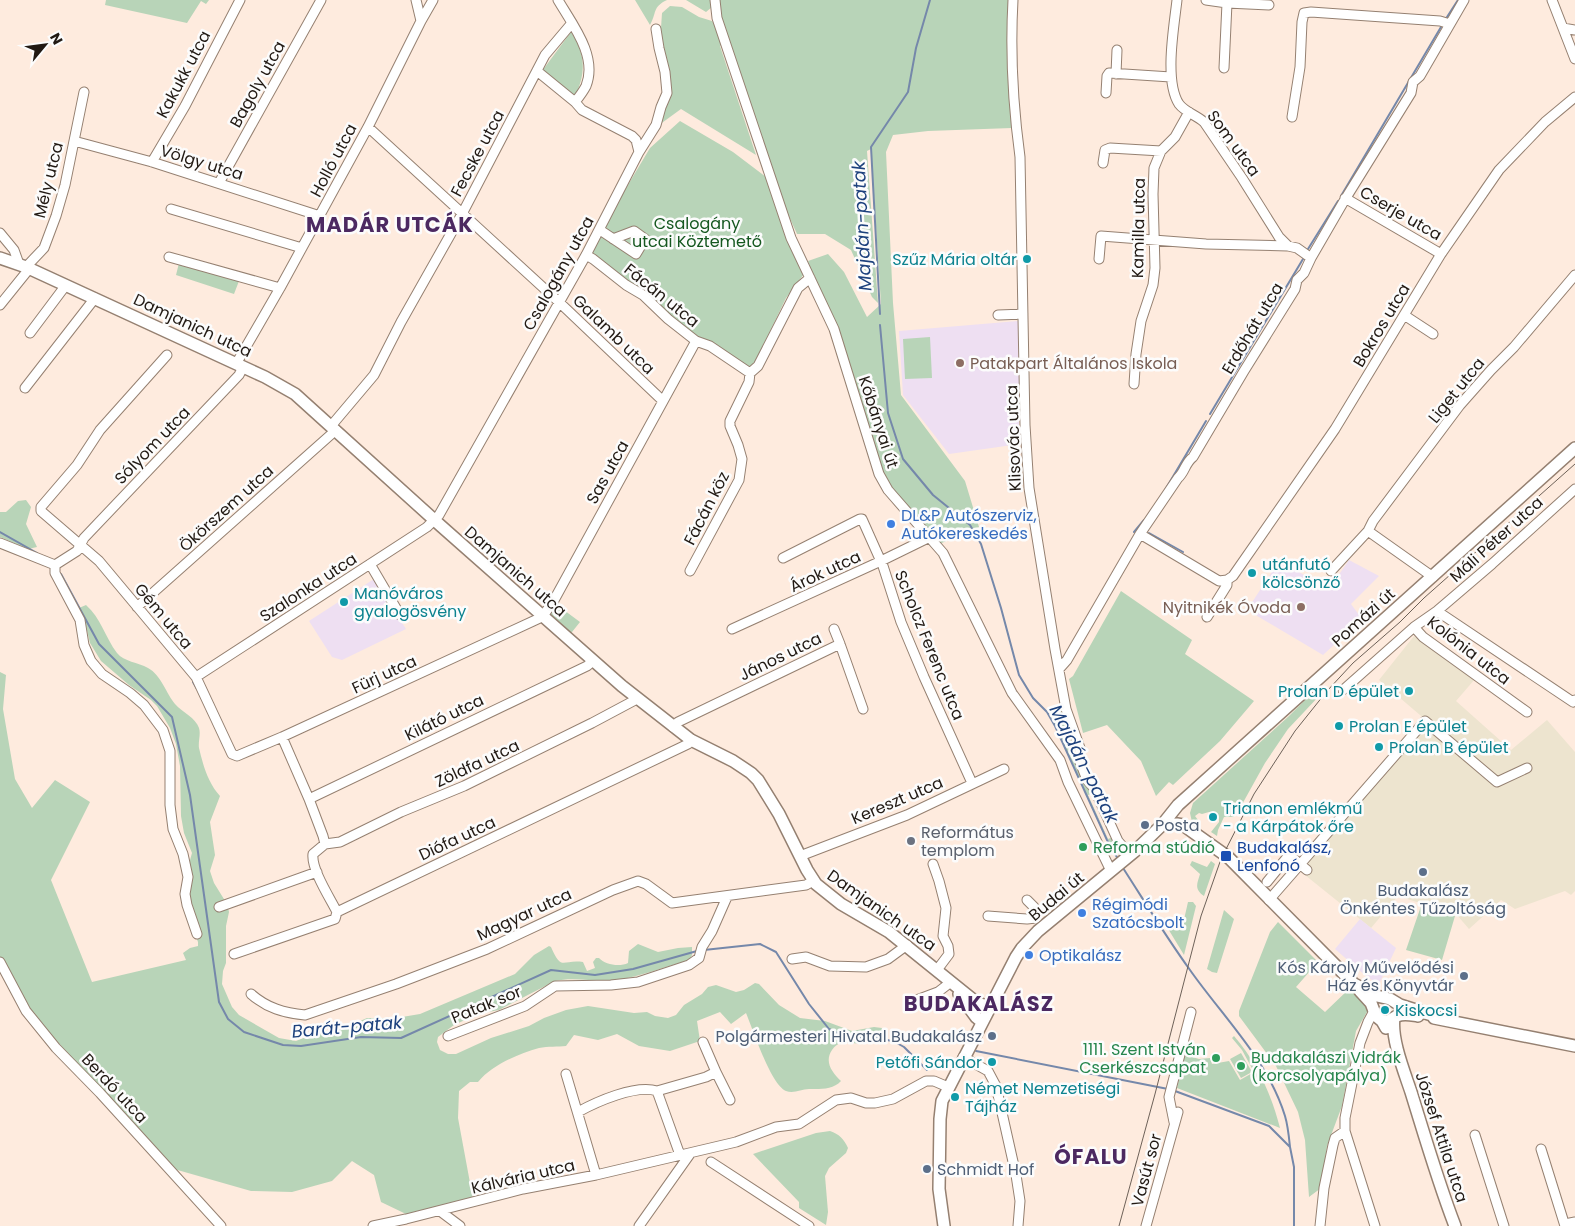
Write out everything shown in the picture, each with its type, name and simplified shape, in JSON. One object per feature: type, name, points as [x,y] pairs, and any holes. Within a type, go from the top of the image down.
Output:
[{"type":"main road","name":"Damjanich utca","points":[[0,258],[25,267],[240,365],[295,394],[542,617],[637,699],[690,740],[744,767],[758,780],[779,814],[813,880],[840,904],[889,932],[951,982]]},
{"type":"main road","name":"Pomázi út","points":[[1179,819],[1188,798],[1575,448]]},
{"type":"main road","name":"Budai út","points":[[948,1087],[1016,957],[1039,922],[1113,869],[1162,825],[1179,819]]},
{"type":"main road","points":[[1179,819],[1224,854],[1354,984],[1377,1015],[1400,1058]]},
{"type":"main road","points":[[951,982],[977,1004],[990,1008]]},
{"type":"main road","points":[[951,982],[976,1017],[982,1022]]},
{"type":"main road","points":[[1354,984],[1377,996],[1390,999],[1400,1006],[1441,1018],[1575,1046]]},
{"type":"main road","points":[[1377,1015],[1376,1001],[1384,997]]},
{"type":"main road","points":[[1395,1002],[1397,1007],[1394,1030],[1400,1058]]},
{"type":"main road","points":[[1377,1015],[1388,1021],[1407,1014],[1441,1018]]},
{"type":"main road","name":"József Attila utca","points":[[1400,1058],[1442,1193],[1455,1226]]},
{"type":"main road","points":[[944,1226],[939,1189],[940,1119],[942,1101],[948,1087]]},
{"type":"street","name":"Kakukk utca","points":[[152,162],[185,106],[240,0]]},
{"type":"street","name":"Bagoly utca","points":[[219,183],[321,0]]},
{"type":"street","points":[[416,0],[421,21]]},
{"type":"street","name":"Holló utca","points":[[240,365],[368,127],[433,0]]},
{"type":"street","points":[[558,0],[572,23],[586,52],[589,64],[586,86],[576,102]]},
{"type":"street","name":"Kőbányai út","points":[[715,0],[717,18],[791,238],[834,330],[879,474],[888,490],[930,537],[949,562],[1012,693],[1060,760],[1068,782],[1113,869]]},
{"type":"street","name":"Klisovác utca","points":[[1013,0],[1011,62],[1020,157],[1025,425],[1029,488],[1066,709],[1080,748],[1080,761],[1087,780],[1094,788],[1118,841],[1128,857]]},
{"type":"street","name":"Som utca","points":[[1177,0],[1171,77],[1176,98],[1180,105],[1197,115],[1207,127],[1242,178],[1276,233],[1288,246],[1297,248],[1311,258]]},
{"type":"street","points":[[1206,0],[1269,5]]},
{"type":"street","name":"Erdőhát utca","points":[[1059,669],[1063,666],[1140,534],[1182,474],[1186,463],[1193,457],[1295,289],[1297,280],[1304,273],[1345,198],[1411,93],[1413,82],[1420,76],[1464,0]]},
{"type":"street","points":[[1552,0],[1575,59]]},
{"type":"street","points":[[1224,68],[1227,3]]},
{"type":"street","points":[[1292,117],[1300,67],[1304,14],[1311,12],[1440,21],[1450,24]]},
{"type":"street","name":"Fecske utca","points":[[334,428],[374,375],[401,322],[462,214],[545,55],[572,23]]},
{"type":"street","points":[[1563,28],[1575,30]]},
{"type":"street","name":"Csalogány utca","points":[[434,520],[439,515],[560,303],[600,230],[639,152],[656,125],[660,108],[667,93],[665,72],[658,48],[656,29]]},
{"type":"street","points":[[1116,74],[1117,50]]},
{"type":"street","points":[[537,71],[576,102],[582,110],[632,136],[636,140],[639,152]]},
{"type":"street","points":[[1106,93],[1107,76],[1109,73],[1171,77]]},
{"type":"street","name":"Mély utca","points":[[0,304],[25,267],[44,248],[65,185],[84,92]]},
{"type":"street","name":"Bokros utca","points":[[1207,617],[1227,585],[1227,580],[1233,576],[1336,430],[1441,254],[1498,170],[1540,127],[1575,97]]},
{"type":"street","name":"Kamilla utca","points":[[1134,384],[1141,321],[1153,285],[1155,268],[1154,168],[1161,151],[1175,137],[1189,112]]},
{"type":"street","name":"Galamb utca","points":[[368,127],[560,303],[663,401]]},
{"type":"street","name":"Völgy utca","points":[[74,141],[152,162],[320,216]]},
{"type":"street","points":[[1103,163],[1106,150],[1110,148],[1161,151]]},
{"type":"street","name":"Cserje utca","points":[[1345,198],[1441,254]]},
{"type":"street","points":[[171,209],[302,248]]},
{"type":"street","points":[[600,230],[613,239]]},
{"type":"street","points":[[0,233],[25,267]]},
{"type":"street","points":[[1269,245],[1274,241],[1276,233]]},
{"type":"street","points":[[1099,259],[1101,236],[1225,245],[1288,246]]},
{"type":"street","name":"Fácán utca","points":[[586,255],[626,285],[643,295],[668,319],[696,341],[710,346],[750,373]]},
{"type":"street","points":[[169,257],[280,288]]},
{"type":"street","name":"Liget utca","points":[[1331,572],[1368,531],[1373,521],[1440,435],[1460,405],[1514,347],[1575,274]]},
{"type":"street","points":[[750,373],[758,366],[798,288],[810,278]]},
{"type":"street","points":[[30,333],[66,286]]},
{"type":"street","points":[[25,388],[94,298]]},
{"type":"street","points":[[998,315],[1023,314]]},
{"type":"street","points":[[1404,315],[1433,334]]},
{"type":"street","name":"Sas utca","points":[[542,617],[553,602],[696,341]]},
{"type":"street","name":"Gém utca","points":[[167,355],[100,430],[77,465],[41,507],[43,513],[99,561],[196,678],[232,754],[237,756]]},
{"type":"street","name":"Sólyom utca","points":[[55,565],[77,552],[84,538],[239,375],[240,365]]},
{"type":"street","name":"Fácán köz","points":[[690,571],[739,480],[742,459],[730,426],[730,421],[749,382],[750,373]]},
{"type":"street","name":"Ökörszem utca","points":[[137,607],[334,428]]},
{"type":"street","name":"Máli Péter utca","points":[[1437,611],[1575,489]]},
{"type":"street","name":"Scholcz Ferenc utca","points":[[783,558],[862,519],[881,562],[902,622],[972,783]]},
{"type":"street","name":"Szalonka utca","points":[[196,678],[427,527],[434,520]]},
{"type":"street","points":[[1368,531],[1433,577]]},
{"type":"street","points":[[1140,534],[1219,581],[1227,580]]},
{"type":"street","name":"Árok utca","points":[[732,629],[881,562],[930,537]]},
{"type":"street","points":[[0,543],[55,565],[55,574],[80,620],[84,645],[91,661],[102,674],[144,705],[163,730],[170,751],[170,805],[173,829],[183,854],[188,876],[185,894],[197,934]]},
{"type":"street","points":[[370,564],[400,615]]},
{"type":"street","points":[[1437,611],[1574,702]]},
{"type":"street","name":"Kolónia utca","points":[[1437,611],[1414,627],[1423,637],[1527,712]]},
{"type":"street","name":"Fürj utca","points":[[237,756],[282,738],[542,617]]},
{"type":"street","points":[[1343,690],[1414,627]]},
{"type":"street","points":[[834,629],[840,644]]},
{"type":"street","name":"János utca","points":[[672,727],[678,722],[840,644],[863,709]]},
{"type":"street","name":"Kilátó utca","points":[[309,799],[579,670],[593,661]]},
{"type":"street","name":"Zöldfa utca","points":[[325,844],[340,842],[401,812],[464,786],[637,699]]},
{"type":"street","points":[[1269,900],[1304,867],[1425,721],[1497,782],[1526,768]]},
{"type":"street","points":[[282,738],[323,836],[325,844],[313,854],[312,859],[337,912]]},
{"type":"street","name":"Diófa utca","points":[[234,954],[335,918],[337,912],[688,744],[690,740]]},
{"type":"street","name":"Kereszt utca","points":[[800,856],[907,815],[1004,769]]},
{"type":"street","points":[[1267,882],[1289,855],[1304,867]]},
{"type":"street","points":[[933,864],[946,908],[943,936],[948,946],[949,954],[937,970]]},
{"type":"street","points":[[219,907],[317,872]]},
{"type":"street","name":"Magyar utca","points":[[251,994],[260,1002],[272,1008],[291,1014],[305,1015],[396,984],[487,948],[613,890],[638,881],[646,884],[672,904],[806,885],[813,880]]},
{"type":"street","name":"Patak sor","points":[[448,1036],[526,1006],[555,986],[611,986],[633,983],[689,965],[699,958],[702,947],[712,931],[727,897]]},
{"type":"street","points":[[1027,900],[1034,907],[1039,922]]},
{"type":"street","points":[[988,916],[1027,919],[1039,922]]},
{"type":"street","points":[[792,959],[806,957],[830,966],[866,966],[888,959],[906,945]]},
{"type":"street","name":"Berdó utca","points":[[0,962],[26,1011],[56,1048],[100,1092],[221,1226]]},
{"type":"street","points":[[914,1001],[938,992],[951,982]]},
{"type":"street","name":"Vasút sor","points":[[1174,1122],[1170,1109],[1171,1090],[1191,1012]]},
{"type":"street","points":[[1375,1226],[1345,1131],[1345,1118],[1360,1043],[1366,1028],[1377,1015]]},
{"type":"street","points":[[703,1042],[730,1100]]},
{"type":"street","points":[[963,1057],[988,1071],[994,1079],[1020,1201],[1018,1226]]},
{"type":"street","points":[[578,1112],[614,1095],[650,1088],[657,1091],[706,1077],[716,1072]]},
{"type":"street","points":[[566,1074],[596,1175]]},
{"type":"street","points":[[657,1091],[680,1155],[736,1142],[776,1127],[799,1124],[836,1100],[851,1098],[866,1103],[876,1103],[893,1098],[926,1081],[934,1080],[948,1087]]},
{"type":"street","name":"Vasút sor","points":[[1146,1226],[1178,1112]]},
{"type":"street","points":[[1320,1226],[1324,1188],[1332,1145],[1335,1138],[1345,1131]]},
{"type":"street","points":[[1475,1135],[1504,1226]]},
{"type":"street","points":[[1541,1149],[1565,1225],[1575,1222]]},
{"type":"street","points":[[643,1225],[690,1154]]},
{"type":"street","name":"Kálvária utca","points":[[373,1226],[403,1223],[523,1189],[596,1175],[680,1155]]},
{"type":"street","points":[[711,1162],[809,1226]]},
{"type":"street","points":[[440,1211],[460,1226]]},
{"type":"shaded area","name":"Patakpart Általános Iskola","points":[[1019,321],[1019,444],[949,454],[903,395],[899,331]]},
{"type":"shaded area","name":"Nyitnikék Óvoda","points":[[1349,560],[1379,576],[1351,604],[1362,619],[1323,655],[1247,610],[1279,561],[1329,589]]},
{"type":"shaded area","points":[[374,579],[406,629],[342,660],[332,657],[309,621]]},
{"type":"shaded area","points":[[1414,636],[1475,679],[1456,701],[1511,750],[1547,720],[1575,752],[1575,891],[1571,895],[1565,891],[1515,909],[1501,900],[1469,929],[1457,915],[1398,896],[1371,928],[1300,871],[1427,721],[1379,680]]},
{"type":"shaded area","points":[[1360,919],[1396,948],[1379,984],[1367,977],[1335,949]]},
{"type":"green space","points":[[106,0],[209,0],[206,4],[201,1],[187,23],[105,5]]},
{"type":"green space","points":[[635,0],[667,0],[659,5],[650,25]]},
{"type":"green space","points":[[686,0],[711,0],[712,7],[706,12]]},
{"type":"green space","points":[[718,0],[1009,0],[1008,82],[1012,128],[928,131],[893,135],[886,152],[893,303],[901,395],[965,481],[979,527],[937,545],[888,490],[808,261],[828,254],[844,272],[867,317],[881,304],[871,149],[867,151],[878,303],[872,297],[851,250],[825,234],[797,234],[778,192],[717,18]]},
{"type":"green space","points":[[670,6],[682,7],[699,17],[712,21],[717,29],[723,44],[720,46],[756,155],[681,109],[659,125],[672,90],[663,49],[661,28],[662,13]]},
{"type":"green space","points":[[571,32],[580,48],[583,64],[583,72],[575,97],[542,71]]},
{"type":"green space","name":"Csalogány utcai Köztemető","points":[[680,121],[733,152],[766,177],[779,217],[804,274],[786,298],[750,373],[586,255],[650,148]]},
{"type":"green space","points":[[179,263],[239,281],[234,294],[176,275]]},
{"type":"green space","points":[[930,337],[932,378],[905,379],[903,339]]},
{"type":"green space","points":[[26,500],[31,507],[26,524],[37,547],[28,549],[0,537],[0,512],[6,512],[18,501]]},
{"type":"green space","points":[[1121,591],[1192,640],[1185,654],[1254,701],[1220,741],[1173,785],[1169,782],[1156,796],[1141,761],[1107,725],[1083,733],[1069,679],[1073,676]]},
{"type":"green space","points":[[553,602],[580,622],[568,637],[542,617]]},
{"type":"green space","points":[[86,605],[99,622],[117,653],[123,658],[153,671],[175,704],[195,721],[199,728],[199,748],[204,767],[209,780],[220,796],[210,822],[215,855],[210,871],[214,883],[227,904],[229,912],[226,926],[226,963],[222,984],[232,1007],[239,1015],[279,1038],[296,1041],[316,1033],[344,1028],[367,1018],[396,1018],[420,1014],[515,974],[534,955],[549,946],[560,962],[583,962],[587,971],[595,968],[593,962],[596,958],[613,965],[628,963],[629,951],[638,944],[658,952],[692,947],[692,955],[689,960],[617,980],[570,979],[555,981],[499,1010],[478,1014],[454,1025],[438,1037],[437,1042],[440,1050],[448,1054],[456,1054],[491,1038],[529,1026],[566,1010],[588,1006],[634,1013],[647,1012],[655,1016],[668,1018],[676,1015],[684,1005],[702,994],[708,987],[716,985],[736,992],[744,990],[755,983],[759,984],[779,1005],[800,1018],[825,1021],[852,1031],[874,1027],[882,1028],[880,1040],[868,1043],[841,1043],[837,1045],[830,1054],[829,1063],[841,1081],[834,1086],[826,1088],[792,1092],[780,1087],[774,1079],[746,1013],[731,1024],[720,1012],[697,1021],[700,1041],[670,1051],[639,1046],[617,1034],[598,1040],[574,1035],[566,1046],[542,1047],[523,1053],[498,1065],[478,1082],[470,1082],[459,1091],[458,1118],[473,1199],[406,1214],[381,1202],[374,1175],[352,1161],[332,1181],[292,1192],[251,1191],[174,1169],[33,1015],[0,962],[0,672],[6,675],[3,709],[15,779],[32,808],[55,780],[90,802],[51,880],[92,982],[186,960],[183,953],[190,948],[198,946],[180,896],[192,853],[184,833],[181,816],[180,766],[176,744],[170,728],[157,706],[101,661],[90,643],[84,618],[79,608]]},
{"type":"green space","points":[[1317,688],[1321,694],[1288,729],[1265,763],[1240,808],[1233,817],[1224,817],[1217,836],[1211,832],[1219,822],[1217,813],[1199,813],[1195,816],[1198,820],[1194,823],[1192,822],[1190,813],[1193,803]]},
{"type":"green space","points":[[1060,705],[1067,722],[1065,723],[1073,748],[1076,748],[1093,793],[1088,795],[1108,839],[1113,837],[1116,842],[1113,844],[1118,851],[1121,850],[1122,852],[1117,855],[1108,840],[1050,715]]},
{"type":"green space","points":[[1192,861],[1207,867],[1211,861],[1215,864],[1204,896],[1198,889],[1197,884],[1200,874],[1190,865]]},
{"type":"green space","points":[[1188,902],[1193,902],[1196,906],[1184,955],[1167,927],[1177,923],[1183,924]]},
{"type":"green space","points":[[1421,906],[1455,916],[1442,960],[1406,950]]},
{"type":"green space","points":[[1224,910],[1234,919],[1217,973],[1207,969]]},
{"type":"green space","points":[[1278,922],[1318,962],[1296,987],[1325,1012],[1349,989],[1367,1005],[1367,1012],[1356,1031],[1342,1106],[1327,1146],[1321,1188],[1309,1197],[1305,1140],[1298,1112],[1276,1066],[1239,1016],[1239,1011],[1270,932]]},
{"type":"green space","points":[[1234,1036],[1250,1057],[1262,1079],[1280,1128],[1177,1088],[1187,1044],[1192,1046],[1189,1056],[1199,1059],[1210,1058],[1212,1064],[1229,1061],[1240,1080],[1254,1072],[1242,1050],[1232,1038]]},
{"type":"green space","name":"Budakalászi Vidrák (korcsolyapálya)","points":[[1241,1053],[1252,1072],[1241,1078],[1230,1059]]},
{"type":"green space","points":[[830,1131],[841,1137],[848,1148],[846,1153],[829,1168],[825,1176],[828,1212],[826,1225],[799,1208],[799,1202],[753,1154],[816,1133]]},
{"type":"waterway","name":"Majdán-patak","points":[[880,314],[871,147],[908,92],[916,48],[930,0]]},
{"type":"waterway","points":[[1447,17],[1458,0]]},
{"type":"waterway","points":[[1341,196],[1441,27]]},
{"type":"waterway","points":[[1308,249],[1338,201]]},
{"type":"waterway","points":[[1210,414],[1303,259]]},
{"type":"waterway","name":"Majdán-patak","points":[[880,325],[888,413],[903,459],[933,495],[970,525],[981,544],[1019,675],[1033,698],[1047,712],[1055,726],[1107,840],[1118,859]]},
{"type":"waterway","points":[[1165,490],[1206,421]]},
{"type":"waterway","points":[[1134,532],[1144,520]]},
{"type":"waterway","name":"Barát-patak","points":[[0,532],[37,553]]},
{"type":"waterway","points":[[1149,533],[1183,552]]},
{"type":"waterway","name":"Barát-patak","points":[[61,574],[99,644],[172,717],[190,795],[219,1002],[228,1019],[244,1032],[283,1045],[301,1046],[361,1037],[401,1038],[551,970],[595,975],[633,969],[697,951]]},
{"type":"waterway","points":[[193,682],[197,689]]},
{"type":"waterway","name":"Majdán-patak","points":[[1123,868],[1181,958],[1244,1040],[1268,1076],[1285,1116],[1290,1147]]},
{"type":"waterway","name":"Barát-patak","points":[[704,950],[760,944],[776,952],[809,1004],[829,1029],[850,1039],[876,1037],[895,1042],[904,1047],[927,1070]]},
{"type":"waterway","name":"Barát-patak","points":[[976,1051],[1168,1089]]},
{"type":"waterway","name":"Barát-patak","points":[[1175,1091],[1269,1126],[1290,1147],[1294,1167],[1294,1226]]},
{"type":"tram line","points":[[1119,1226],[1201,916],[1221,859],[1254,794],[1295,731],[1327,691],[1353,663],[1575,464]]},
{"type":"place","name":"Szűz Mária oltár","points":[[1027,259]]},
{"type":"place","name":"Patakpart Általános Iskola","points":[[960,363]]},
{"type":"place","name":"DL&P Autószerviz, Autókereskedés","points":[[891,524]]},
{"type":"place","name":"utánfutó kölcsönző","points":[[1252,573]]},
{"type":"place","name":"Manóváros gyalogösvény","points":[[344,602]]},
{"type":"place","name":"Nyitnikék Óvoda","points":[[1301,607]]},
{"type":"place","name":"Prolan D épület","points":[[1409,691]]},
{"type":"place","name":"Prolan E épület","points":[[1339,726]]},
{"type":"place","name":"Prolan B épület","points":[[1379,747]]},
{"type":"place","name":"Trianon emlékmű - a Kárpátok őre","points":[[1213,817]]},
{"type":"place","name":"Posta","points":[[1145,825]]},
{"type":"place","name":"Református templom","points":[[911,841]]},
{"type":"place","name":"Reforma stúdió","points":[[1083,847]]},
{"type":"place","name":"Budakalász, Lenfonó","points":[[1226,856]]},
{"type":"place","name":"Budakalász Önkéntes Tűzoltóság","points":[[1423,872]]},
{"type":"place","name":"Régimódi Szatócsbolt","points":[[1082,913]]},
{"type":"place","name":"Optikalász","points":[[1029,955]]},
{"type":"place","name":"Kós Károly Művelődési Ház és Könyvtár","points":[[1464,976]]},
{"type":"place","name":"Kiskocsi","points":[[1385,1010]]},
{"type":"place","name":"Polgármesteri Hivatal Budakalász","points":[[992,1036]]},
{"type":"place","name":"1111. Szent István Cserkészcsapat","points":[[1216,1058]]},
{"type":"place","name":"Petőfi Sándor","points":[[992,1062]]},
{"type":"place","name":"Budakalászi Vidrák (korcsolyapálya)","points":[[1241,1066]]},
{"type":"place","name":"Német Nemzetiségi Tájház","points":[[955,1097]]},
{"type":"place","name":"Schmidt Hof","points":[[927,1169]]},
{"type":"district","name":"MADÁR UTCÁK","points":[[390,225]]},
{"type":"district","name":"BUDAKALÁSZ","points":[[979,1004]]},
{"type":"district","name":"ÓFALU","points":[[1091,1157]]}]
